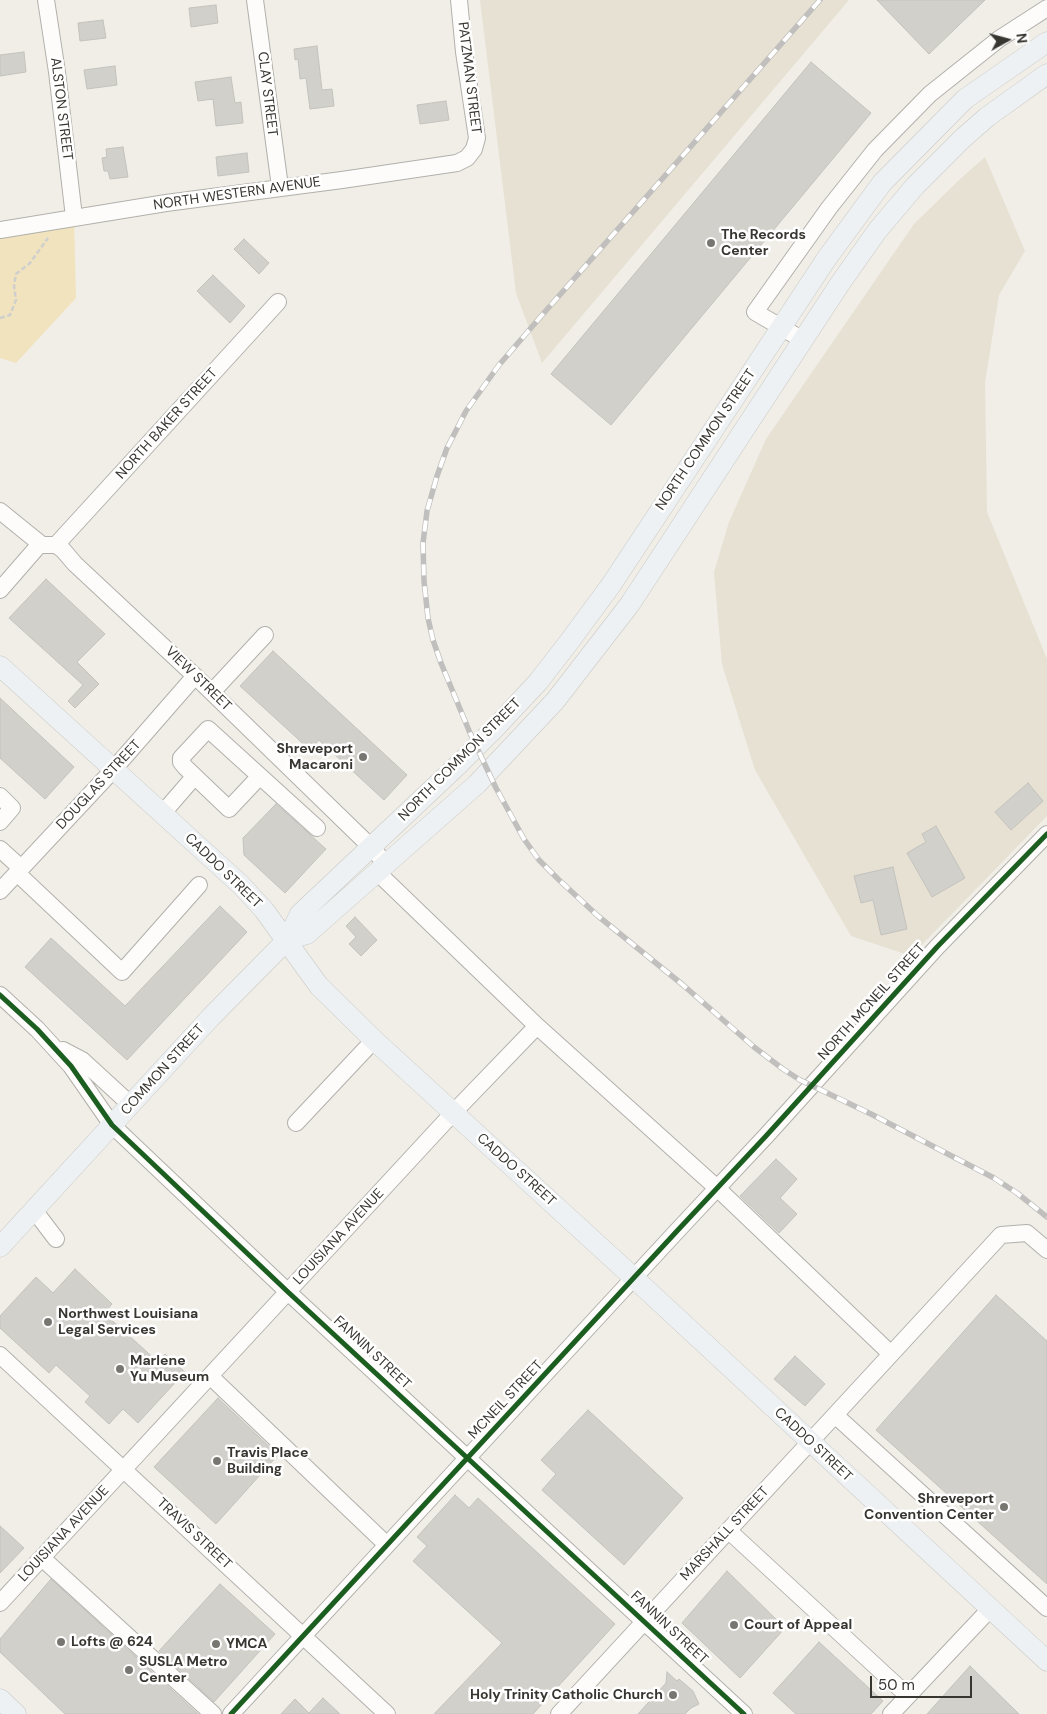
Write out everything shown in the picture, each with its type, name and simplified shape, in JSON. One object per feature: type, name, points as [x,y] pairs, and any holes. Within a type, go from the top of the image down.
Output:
[{"type":"main road","name":"NORTH COMMON STREET","points":[[371,847],[497,726],[538,682],[569,642],[611,585],[827,258],[882,183],[965,99],[1047,42]]},
{"type":"main road","name":"NORTH COMMON STREET","points":[[381,868],[477,784],[555,701],[630,604],[839,285],[877,231],[915,186],[962,139],[987,117],[1047,74]]},
{"type":"main road","name":"CADDO STREET","points":[[0,666],[241,885],[264,910],[319,986],[374,1040],[1047,1661]]},
{"type":"main road","name":"COMMON STREET","points":[[0,1247],[210,1018],[287,940],[300,914],[371,847]]},
{"type":"main road","name":"COMMON STREET","points":[[287,940],[307,934],[381,868]]},
{"type":"main road","points":[[0,1699],[16,1714]]},
{"type":"street","name":"ALSTON STREET","points":[[46,0],[57,72],[67,219]]},
{"type":"street","name":"CLAY STREET","points":[[255,0],[280,187]]},
{"type":"street","name":"PATZMAN STREET","points":[[459,0],[466,69],[477,138],[471,154]]},
{"type":"street","points":[[803,340],[755,312],[829,208],[876,150],[930,94],[999,39],[1047,8]]},
{"type":"street","name":"NORTH WESTERN AVENUE","points":[[0,230],[457,162],[471,154]]},
{"type":"street","name":"NORTH BAKER STREET","points":[[0,590],[48,544],[278,302]]},
{"type":"street","name":"VIEW STREET","points":[[0,511],[48,544],[63,550],[75,564],[212,692],[371,847],[381,868],[537,1026],[717,1188],[891,1354]]},
{"type":"street","points":[[212,692],[266,635]]},
{"type":"street","name":"DOUGLAS STREET","points":[[0,891],[114,770],[195,676]]},
{"type":"street","points":[[285,764],[273,776],[260,776],[229,809],[194,777],[181,762],[182,758],[208,729],[260,776],[317,828]]},
{"type":"street","points":[[260,776],[259,762],[270,750]]},
{"type":"street","points":[[162,814],[194,777]]},
{"type":"street","points":[[0,796],[12,808],[0,822]]},
{"type":"street","name":"NORTH MCNEIL STREET","points":[[717,1188],[842,1054],[937,947],[1047,834]]},
{"type":"street","points":[[0,849],[122,972],[199,885]]},
{"type":"street","name":"FANNIN STREET","points":[[0,995],[54,1046],[71,1066],[112,1125],[288,1292],[744,1714]]},
{"type":"street","name":"LOUISIANA AVENUE","points":[[0,1603],[453,1113],[537,1026]]},
{"type":"street","points":[[296,1123],[374,1040]]},
{"type":"street","name":"FANNIN STREET","points":[[54,1046],[82,1060],[131,1105]]},
{"type":"street","name":"MCNEIL STREET","points":[[231,1714],[717,1188]]},
{"type":"street","points":[[34,1210],[56,1239]]},
{"type":"street","name":"MARSHALL STREET","points":[[559,1714],[1001,1235],[1028,1233],[1047,1250]]},
{"type":"street","name":"TRAVIS STREET","points":[[0,1355],[387,1714]]},
{"type":"street","points":[[210,1376],[387,1545]]},
{"type":"street","points":[[835,1415],[1047,1608]]},
{"type":"street","points":[[729,1531],[908,1696]]},
{"type":"street","points":[[42,1558],[213,1714]]},
{"type":"street","points":[[891,1714],[990,1608]]},
{"type":"path","points":[[0,318],[10,315],[16,300],[14,286],[16,274],[30,263],[67,219]]},
{"type":"shaded area","points":[[480,0],[849,0],[542,363],[516,293]]},
{"type":"shaded area","points":[[985,157],[1025,251],[999,295],[985,382],[987,512],[1047,659],[1047,816],[911,956],[851,936],[755,770],[722,664],[714,572],[729,522],[766,439],[914,224]]},
{"type":"shaded area","points":[[74,217],[76,298],[16,363],[0,358],[0,229]]},
{"type":"building","points":[[877,0],[985,0],[929,54]]},
{"type":"building","points":[[216,5],[218,23],[191,27],[189,8]]},
{"type":"building","points":[[103,20],[106,38],[80,41],[78,23]]},
{"type":"building","points":[[317,46],[322,90],[332,89],[334,106],[310,109],[306,78],[300,79],[298,59],[295,60],[294,49]]},
{"type":"building","points":[[24,52],[26,72],[0,76],[0,55]]},
{"type":"building","name":"The Records Center","points":[[811,62],[871,113],[611,425],[551,374]]},
{"type":"building","points":[[115,66],[117,85],[87,89],[84,70]]},
{"type":"building","points":[[231,77],[235,103],[241,102],[243,123],[216,126],[213,99],[198,101],[195,82]]},
{"type":"building","points":[[446,101],[449,120],[420,124],[417,105]]},
{"type":"building","points":[[123,147],[128,177],[110,179],[108,171],[104,171],[102,158],[107,157],[106,149]]},
{"type":"building","points":[[247,153],[249,172],[218,176],[216,157]]},
{"type":"building","points":[[244,239],[269,263],[259,274],[234,249]]},
{"type":"building","points":[[213,275],[245,306],[230,323],[197,291]]},
{"type":"building","points":[[46,579],[105,634],[77,662],[99,684],[75,708],[68,701],[83,685],[9,618]]},
{"type":"building","points":[[273,651],[407,775],[384,800],[319,740],[310,750],[240,686]]},
{"type":"building","points":[[0,698],[74,767],[45,799],[0,758]]},
{"type":"building","points":[[1028,783],[1043,801],[1011,830],[995,812]]},
{"type":"building","points":[[276,804],[326,849],[285,893],[244,855],[243,838]]},
{"type":"building","points":[[936,826],[965,878],[932,897],[907,853],[926,842],[922,834]]},
{"type":"building","points":[[893,867],[907,929],[881,935],[873,900],[861,903],[854,876]]},
{"type":"building","points":[[220,906],[247,932],[127,1060],[25,967],[51,938],[125,1006]]},
{"type":"building","points":[[355,917],[377,940],[361,956],[349,944],[356,937],[346,926]]},
{"type":"building","points":[[776,1159],[797,1179],[780,1198],[797,1214],[779,1233],[740,1196]]},
{"type":"building","points":[[75,1269],[112,1304],[104,1313],[158,1362],[165,1354],[185,1372],[138,1423],[123,1409],[109,1424],[85,1402],[90,1396],[56,1365],[49,1373],[0,1328],[0,1316],[36,1277],[53,1293]]},
{"type":"building","name":"Shreveport Convention Center","points":[[996,1295],[1047,1341],[1047,1584],[876,1430]]},
{"type":"building","points":[[795,1356],[825,1384],[805,1406],[774,1379]]},
{"type":"building","name":"Travis Place Building","points":[[218,1398],[278,1455],[216,1524],[154,1467]]},
{"type":"building","points":[[588,1410],[683,1498],[624,1565],[542,1490],[556,1474],[541,1460]]},
{"type":"building","points":[[455,1495],[469,1508],[478,1498],[615,1624],[533,1714],[434,1714],[502,1643],[413,1561],[427,1546],[417,1537]]},
{"type":"building","points":[[0,1526],[24,1548],[0,1573]]},
{"type":"building","name":"Court of Appeal","points":[[727,1571],[785,1628],[740,1678],[682,1623]]},
{"type":"building","name":"Lofts @ 624","points":[[51,1579],[198,1714],[65,1714],[0,1652],[0,1639]]},
{"type":"building","name":"YMCA","points":[[220,1584],[275,1634],[214,1702],[159,1651]]},
{"type":"building","points":[[819,1642],[883,1701],[871,1714],[796,1714],[773,1693]]},
{"type":"building","points":[[970,1666],[1019,1714],[927,1714]]},
{"type":"building","name":"Holy Trinity Catholic Church","points":[[667,1672],[693,1691],[699,1704],[685,1714],[638,1714],[666,1683]]},
{"type":"building","points":[[323,1698],[340,1714],[281,1714],[295,1699],[309,1713]]},
{"type":"railway","points":[[820,0],[499,365],[466,411],[447,448],[427,511],[423,543],[424,581],[428,618],[441,663],[470,733],[496,788],[524,839],[539,860],[558,879],[598,916],[683,985],[754,1047],[783,1069],[800,1080],[871,1114],[994,1178],[1017,1193],[1047,1217]]},
{"type":"cycle path","points":[[231,1714],[766,1136],[937,947],[1047,834]]},
{"type":"cycle path","points":[[0,995],[37,1029],[71,1066],[112,1125],[288,1292],[744,1714]]},
{"type":"place","name":"The Records Center","points":[[711,243]]},
{"type":"place","name":"Shreveport Macaroni","points":[[363,757]]},
{"type":"place","name":"Northwest Louisiana Legal Services","points":[[48,1322]]},
{"type":"place","name":"Marlene Yu Museum","points":[[120,1369]]},
{"type":"place","name":"Travis Place Building","points":[[217,1461]]},
{"type":"place","name":"Shreveport Convention Center","points":[[1004,1507]]},
{"type":"place","name":"Court of Appeal","points":[[734,1625]]},
{"type":"place","name":"Lofts @ 624","points":[[61,1642]]},
{"type":"place","name":"YMCA","points":[[216,1644]]},
{"type":"place","name":"SUSLA Metro Center","points":[[129,1670]]},
{"type":"place","name":"Holy Trinity Catholic Church","points":[[673,1695]]}]
